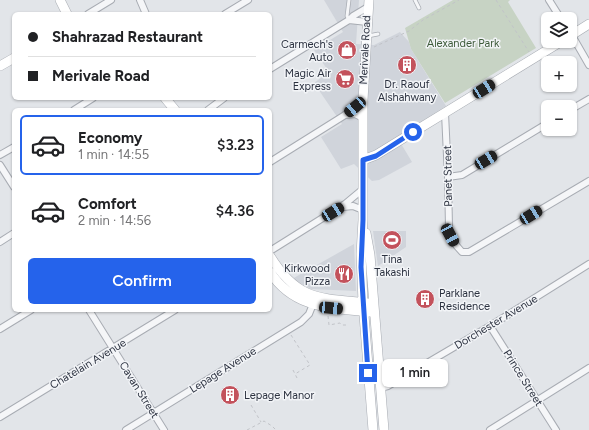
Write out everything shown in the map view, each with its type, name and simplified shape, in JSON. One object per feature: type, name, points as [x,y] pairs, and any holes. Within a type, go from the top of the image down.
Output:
[{"type":"main road","points":[[60,0],[65,12]]},
{"type":"main road","name":"Merivale Road","points":[[368,4],[363,100],[363,220],[361,254],[373,430]]},
{"type":"main road","points":[[577,31],[589,24]]},
{"type":"main road","points":[[363,160],[376,156],[551,48]]},
{"type":"main road","points":[[0,66],[12,59]]},
{"type":"main road","points":[[167,100],[173,108]]},
{"type":"main road","name":"Merivale Road","points":[[363,220],[370,255],[384,430]]},
{"type":"main road","points":[[272,259],[288,281],[304,292],[364,307],[375,312]]},
{"type":"main road","points":[[272,274],[283,288],[295,296],[313,304],[331,308],[364,307],[374,303]]},
{"type":"street","points":[[91,12],[111,0]]},
{"type":"street","points":[[140,0],[145,12]]},
{"type":"street","points":[[228,12],[248,0]]},
{"type":"street","points":[[549,0],[557,12]]},
{"type":"street","points":[[272,68],[350,20],[368,4]]},
{"type":"street","points":[[350,20],[367,22]]},
{"type":"street","points":[[577,44],[589,65]]},
{"type":"street","points":[[577,106],[589,99]]},
{"type":"street","points":[[77,108],[90,100]]},
{"type":"street","points":[[211,108],[221,100]]},
{"type":"street","points":[[272,161],[345,115],[363,100]]},
{"type":"street","name":"Panet Street","points":[[445,113],[449,228],[450,235],[457,247],[462,252],[469,252],[589,181]]},
{"type":"street","points":[[345,115],[355,114],[363,118]]},
{"type":"street","points":[[448,177],[462,175],[541,127]]},
{"type":"street","points":[[0,155],[12,148]]},
{"type":"street","points":[[0,165],[12,184]]},
{"type":"street","points":[[272,250],[341,207],[354,198],[363,189]]},
{"type":"street","points":[[341,207],[353,206],[363,210]]},
{"type":"street","points":[[0,242],[12,234]]},
{"type":"street","name":"Dorchester Avenue","points":[[380,388],[388,386],[490,326],[589,264]]},
{"type":"street","name":"Lepage Avenue","points":[[126,430],[301,322],[309,314],[313,304]]},
{"type":"street","points":[[0,329],[28,312]]},
{"type":"street","name":"Cavan Street","points":[[90,312],[164,430]]},
{"type":"street","name":"Chatelain Avenue","points":[[0,417],[172,312]]},
{"type":"street","name":"Prince Street","points":[[490,326],[556,430]]},
{"type":"street","points":[[490,430],[589,368]]},
{"type":"lane","points":[[349,0],[347,16],[350,20]]},
{"type":"lane","points":[[414,0],[419,8]]},
{"type":"lane","points":[[366,36],[378,34]]},
{"type":"path","points":[[365,47],[375,47],[401,35],[423,20],[459,0]]},
{"type":"path","points":[[496,0],[529,52]]},
{"type":"path","points":[[328,315],[329,325],[340,323],[348,324]]},
{"type":"path","points":[[291,334],[310,365],[295,374]]},
{"type":"path","points":[[293,370],[297,378]]},
{"type":"path","points":[[251,405],[261,422]]},
{"type":"path","points":[[247,430],[264,421],[276,430]]},
{"type":"shaded area","points":[[324,0],[359,0],[356,44],[374,45],[400,32],[409,42],[411,49],[446,106],[397,137],[412,162],[379,180],[372,181],[354,164],[341,169],[321,137],[342,124],[314,83],[329,72],[314,50],[343,32]]},
{"type":"shaded area","points":[[373,231],[406,231],[406,247],[378,266]]},
{"type":"shaded area","points":[[354,244],[356,291],[311,289],[292,279]]},
{"type":"green space","name":"Alexander Park","points":[[453,0],[510,0],[508,2],[536,48],[445,103],[411,49],[405,28]]},
{"type":"place","name":"Carmech's Auto","points":[[347,50]]},
{"type":"place","name":"Dr. Raouf Alshahwany","points":[[407,65]]},
{"type":"place","name":"Magic Air Express","points":[[345,79]]},
{"type":"place","name":"Tina Takashi","points":[[392,240]]},
{"type":"place","name":"Kirkwood Pizza","points":[[344,274]]},
{"type":"place","name":"Parklane Residence","points":[[425,299]]},
{"type":"place","name":"Lepage Manor","points":[[230,395]]},
{"type":"route","points":[[368,373],[361,267],[363,160],[376,156],[413,132]]}]
